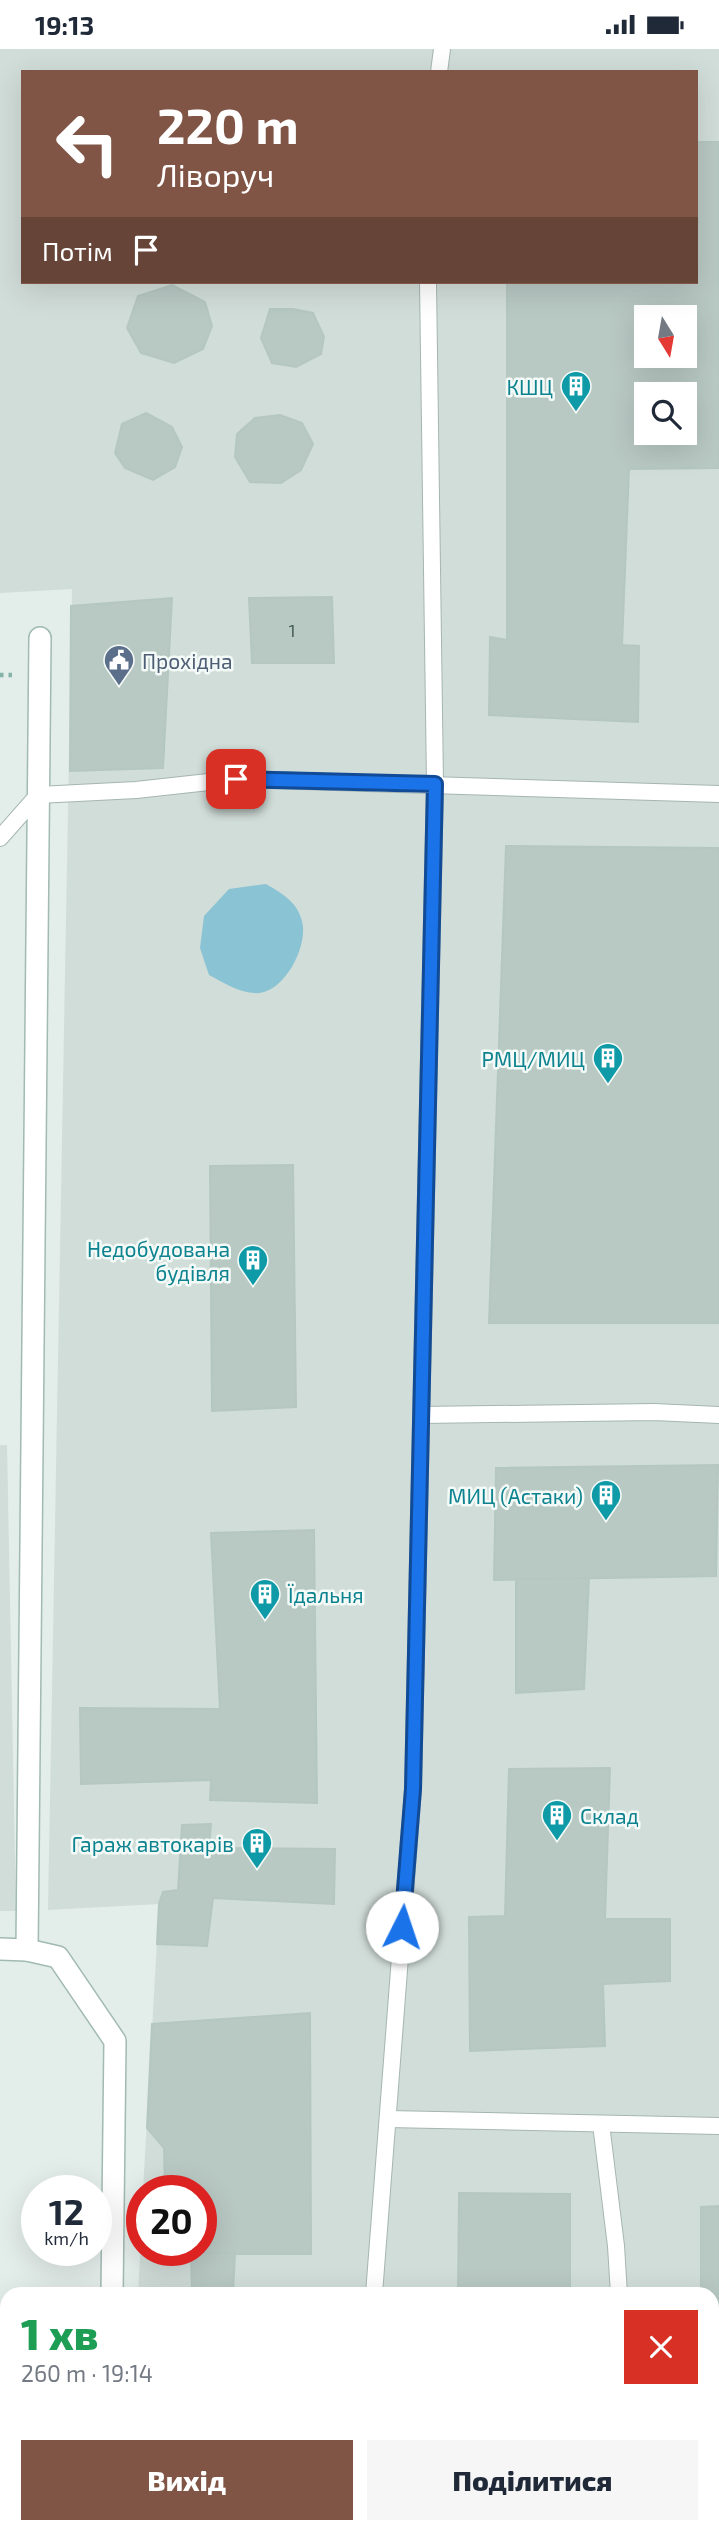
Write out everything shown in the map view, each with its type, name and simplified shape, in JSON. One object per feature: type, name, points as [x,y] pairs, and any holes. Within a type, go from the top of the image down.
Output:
[{"type":"street","points":[[27,1950],[40,638]]},
{"type":"street","points":[[0,1949],[27,1950],[58,1957],[114,2041],[112,2287]]},
{"type":"lane","points":[[439,70],[442,49]]},
{"type":"lane","points":[[375,2287],[413,1789],[435,784],[428,284]]},
{"type":"lane","points":[[0,838],[38,795],[136,790],[236,779],[719,794]]},
{"type":"lane","points":[[421,1415],[654,1412],[719,1415]]},
{"type":"lane","points":[[388,2119],[719,2126]]},
{"type":"lane","points":[[601,2124],[619,2287]]},
{"type":"shaded area","points":[[0,49],[719,49],[719,2287],[138,2287],[140,2266],[217,2266],[217,2175],[144,2175],[159,1904],[48,1910],[72,589],[0,593]]},
{"type":"shaded area","points":[[0,1445],[7,1445],[16,1911],[0,1911]]},
{"type":"water","points":[[266,884],[288,898],[300,914],[302,943],[292,967],[275,987],[265,992],[242,991],[209,975],[200,948],[204,916],[229,889]]},
{"type":"building","name":"КШЦ","points":[[698,142],[719,142],[719,468],[629,469],[622,645],[639,646],[638,722],[489,715],[490,637],[507,640],[507,284],[698,284]]},
{"type":"building","points":[[172,285],[205,302],[212,326],[203,349],[174,363],[141,353],[127,328],[138,296]]},
{"type":"building","points":[[270,309],[293,309],[313,313],[324,337],[321,354],[296,367],[272,363],[261,338]]},
{"type":"building","points":[[146,413],[172,427],[182,447],[175,467],[153,480],[125,468],[115,453],[122,424]]},
{"type":"building","points":[[280,415],[302,423],[313,444],[301,470],[281,483],[250,482],[235,457],[237,434],[255,418]]},
{"type":"building","points":[[332,597],[334,663],[252,663],[249,598]]},
{"type":"building","name":"Прохідна","points":[[172,598],[163,768],[70,771],[71,606]]},
{"type":"building","name":"РМЦ/МИЦ","points":[[506,846],[719,848],[719,1323],[489,1323]]},
{"type":"building","name":"Недобудована будівля","points":[[293,1165],[296,1407],[212,1411],[210,1166]]},
{"type":"building","name":"МИЦ (Астаки)","points":[[718,1465],[716,1576],[494,1580],[496,1468]]},
{"type":"building","name":"Їдальня","points":[[314,1530],[317,1803],[210,1800],[211,1780],[81,1784],[80,1708],[220,1709],[211,1533]]},
{"type":"building","points":[[589,1578],[584,1689],[516,1693],[516,1579]]},
{"type":"building","name":"Склад","points":[[610,1768],[605,1919],[670,1919],[670,1981],[603,1984],[605,2046],[470,2051],[469,1917],[505,1916],[509,1769]]},
{"type":"building","name":"Гараж автокарів","points":[[211,1824],[209,1848],[335,1849],[334,1904],[213,1898],[207,1946],[157,1944],[159,1904],[163,1892],[178,1890],[182,1825]]},
{"type":"building","points":[[310,2013],[311,2254],[217,2254],[217,2175],[165,2175],[164,2148],[147,2128],[152,2024]]},
{"type":"building","points":[[459,2193],[570,2194],[570,2287],[458,2287]]},
{"type":"building","points":[[719,2206],[719,2287],[701,2287],[701,2207]]},
{"type":"building","points":[[217,2253],[235,2253],[233,2287],[192,2287],[191,2266],[217,2266]]},
{"type":"place","name":"КШЦ","points":[[576,413]]},
{"type":"place","name":"Прохідна","points":[[119,687]]},
{"type":"place","name":"РМЦ/МИЦ","points":[[608,1085]]},
{"type":"place","name":"Недобудована будівля","points":[[253,1287]]},
{"type":"place","name":"МИЦ (Астаки)","points":[[606,1522]]},
{"type":"place","name":"Їдальня","points":[[265,1621]]},
{"type":"place","name":"Склад","points":[[557,1842]]},
{"type":"place","name":"Гараж автокарів","points":[[257,1870]]},
{"type":"route","points":[[236,779],[435,784],[413,1789],[402,1927]]}]
